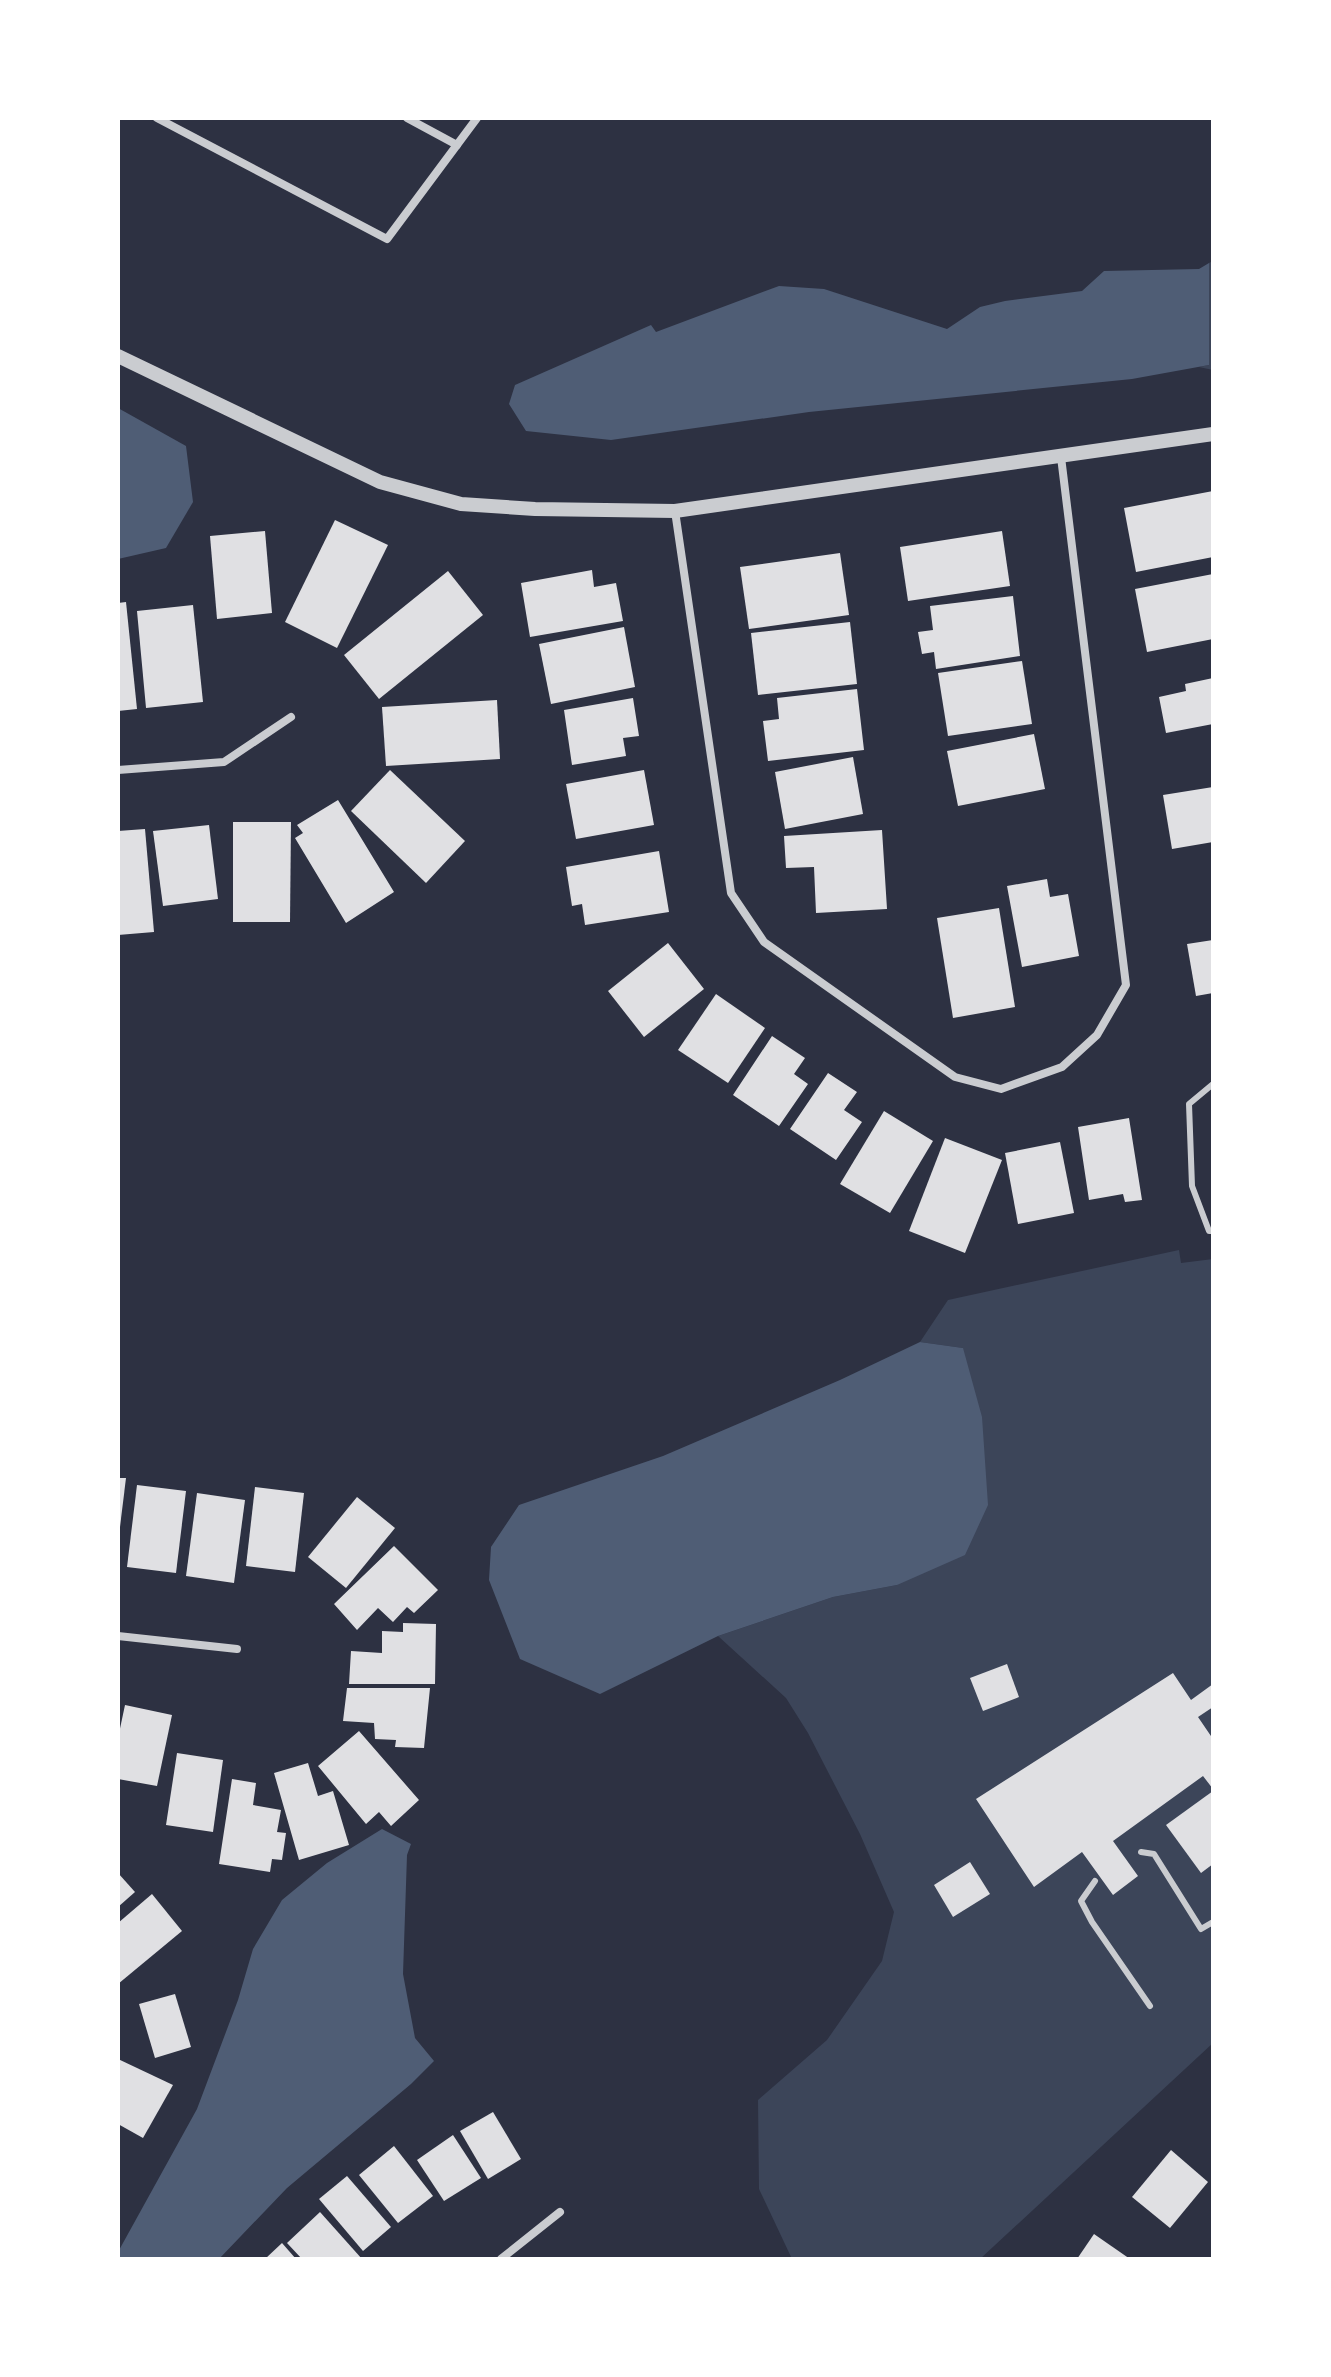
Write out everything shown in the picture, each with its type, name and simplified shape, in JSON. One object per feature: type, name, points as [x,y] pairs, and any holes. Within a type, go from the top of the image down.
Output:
[{"type":"street","points":[[157,118],[387,239],[477,118]]},
{"type":"street","points":[[407,118],[457,145]]},
{"type":"street","points":[[118,356],[380,482],[461,504],[535,509],[675,511],[1213,434]]},
{"type":"street","points":[[675,511],[731,893],[764,942],[955,1077],[1001,1089],[1062,1067],[1097,1035],[1126,985],[1061,457]]},
{"type":"street","points":[[118,770],[224,762],[291,717]]},
{"type":"street","points":[[118,1636],[237,1649]]},
{"type":"street","points":[[501,2259],[560,2212]]},
{"type":"lane","points":[[1213,1084],[1189,1104],[1192,1186],[1209,1231],[1213,1231]]},
{"type":"lane","points":[[1141,1852],[1154,1854],[1201,1929],[1213,1922]]},
{"type":"lane","points":[[1095,1881],[1081,1901],[1150,2006]]},
{"type":"shaded area","points":[[1213,261],[1213,370],[1199,367],[1209,365],[1209,263]]},
{"type":"shaded area","points":[[1209,263],[1209,365],[1132,379],[809,412],[611,440],[526,431],[509,404],[515,385],[651,325],[656,332],[779,286],[824,289],[947,329],[980,307],[1082,291],[1104,271],[1199,269]]},
{"type":"shaded area","points":[[118,408],[186,446],[193,502],[166,548],[118,559]]},
{"type":"shaded area","points":[[1179,1250],[1181,1263],[1213,1259],[1213,2043],[980,2259],[792,2259],[759,2189],[758,2100],[827,2040],[882,1961],[894,1912],[860,1834],[808,1733],[786,1698],[718,1636],[833,1597],[897,1585],[963,1348],[920,1342],[948,1300]]},
{"type":"shaded area","points":[[920,1342],[963,1348],[982,1417],[988,1505],[965,1555],[897,1585],[833,1597],[718,1636],[600,1694],[520,1659],[489,1580],[491,1547],[519,1505],[663,1456]]},
{"type":"shaded area","points":[[382,1829],[411,1844],[407,1855],[403,1974],[415,2038],[434,2061],[287,2188],[219,2259],[118,2259],[118,2252],[197,2109],[238,2000],[253,1949],[282,1900],[327,1863]]},
{"type":"building","points":[[1213,491],[1213,557],[1136,572],[1124,508]]},
{"type":"building","points":[[335,520],[388,545],[337,648],[285,622]]},
{"type":"building","points":[[265,531],[272,613],[217,619],[210,536]]},
{"type":"building","points":[[1002,531],[1010,586],[908,601],[900,547]]},
{"type":"building","points":[[840,553],[849,615],[749,629],[740,567]]},
{"type":"building","points":[[592,570],[594,587],[616,583],[623,621],[530,637],[521,583]]},
{"type":"building","points":[[448,571],[483,615],[379,699],[344,655]]},
{"type":"building","points":[[1213,574],[1213,639],[1147,652],[1135,589]]},
{"type":"building","points":[[1013,596],[1020,656],[936,669],[934,652],[922,654],[918,632],[933,630],[930,606]]},
{"type":"building","points":[[126,602],[137,709],[118,711],[118,603]]},
{"type":"building","points":[[193,605],[203,702],[146,708],[137,611]]},
{"type":"building","points":[[850,622],[857,684],[758,695],[751,633]]},
{"type":"building","points":[[624,627],[635,687],[551,704],[539,644]]},
{"type":"building","points":[[1022,661],[1032,724],[948,736],[938,673]]},
{"type":"building","points":[[1213,678],[1213,724],[1166,733],[1159,697],[1186,691],[1185,684]]},
{"type":"building","points":[[857,689],[864,750],[768,761],[763,721],[779,719],[777,698]]},
{"type":"building","points":[[633,698],[639,736],[623,738],[626,756],[572,765],[564,710]]},
{"type":"building","points":[[497,700],[500,759],[386,766],[382,707]]},
{"type":"building","points":[[1034,734],[1045,789],[958,806],[947,751]]},
{"type":"building","points":[[853,757],[863,814],[785,829],[775,772]]},
{"type":"building","points":[[390,770],[465,841],[426,883],[351,811]]},
{"type":"building","points":[[644,770],[654,825],[576,839],[566,784]]},
{"type":"building","points":[[1213,787],[1213,842],[1172,849],[1163,795]]},
{"type":"building","points":[[338,800],[394,892],[346,923],[295,838],[303,833],[297,825]]},
{"type":"building","points":[[233,822],[291,822],[290,922],[233,922]]},
{"type":"building","points":[[209,825],[218,899],[163,906],[153,831]]},
{"type":"building","points":[[145,829],[154,932],[118,935],[118,831]]},
{"type":"building","points":[[882,830],[887,909],[816,913],[814,867],[786,868],[784,836]]},
{"type":"building","points":[[659,851],[669,912],[585,925],[582,904],[572,906],[566,867]]},
{"type":"building","points":[[1047,879],[1050,897],[1068,894],[1079,956],[1022,967],[1007,886]]},
{"type":"building","points":[[999,908],[1015,1007],[953,1018],[937,918]]},
{"type":"building","points":[[1213,940],[1213,993],[1196,996],[1187,944]]},
{"type":"building","points":[[668,943],[704,989],[644,1037],[608,991]]},
{"type":"building","points":[[716,994],[765,1028],[728,1083],[678,1050]]},
{"type":"building","points":[[772,1036],[805,1058],[794,1074],[808,1084],[779,1126],[733,1095]]},
{"type":"building","points":[[828,1073],[857,1092],[844,1110],[862,1122],[836,1160],[790,1129]]},
{"type":"building","points":[[884,1111],[933,1141],[890,1213],[840,1184]]},
{"type":"building","points":[[1129,1118],[1142,1200],[1125,1202],[1123,1194],[1089,1200],[1078,1127]]},
{"type":"building","points":[[945,1138],[1002,1160],[965,1253],[909,1231]]},
{"type":"building","points":[[1060,1142],[1074,1213],[1018,1224],[1005,1153]]},
{"type":"building","points":[[118,1478],[126,1478],[120,1527],[118,1527]]},
{"type":"building","points":[[137,1485],[186,1491],[176,1573],[127,1567]]},
{"type":"building","points":[[255,1487],[304,1493],[295,1572],[246,1566]]},
{"type":"building","points":[[197,1493],[245,1500],[234,1583],[186,1576]]},
{"type":"building","points":[[357,1497],[395,1528],[346,1588],[308,1557]]},
{"type":"building","points":[[394,1546],[438,1590],[414,1613],[407,1607],[393,1622],[378,1608],[357,1630],[334,1604]]},
{"type":"building","points":[[403,1623],[436,1624],[435,1684],[349,1684],[351,1651],[382,1653],[382,1631],[403,1632]]},
{"type":"building","points":[[1007,1664],[1019,1697],[983,1711],[970,1678]]},
{"type":"building","points":[[1173,1673],[1191,1700],[1213,1684],[1213,1707],[1198,1717],[1213,1739],[1213,1789],[1203,1776],[1113,1841],[1138,1876],[1113,1895],[1082,1852],[1034,1887],[976,1799]]},
{"type":"building","points":[[347,1688],[430,1688],[424,1748],[395,1747],[396,1740],[375,1739],[374,1723],[343,1721]]},
{"type":"building","points":[[125,1705],[172,1715],[157,1786],[118,1779],[118,1738]]},
{"type":"building","points":[[359,1731],[419,1800],[391,1826],[379,1812],[366,1824],[318,1766]]},
{"type":"building","points":[[177,1753],[223,1760],[213,1832],[166,1825]]},
{"type":"building","points":[[308,1763],[318,1796],[333,1791],[349,1845],[299,1860],[274,1773]]},
{"type":"building","points":[[232,1779],[256,1783],[253,1805],[281,1810],[277,1832],[286,1833],[282,1860],[272,1859],[270,1872],[219,1864]]},
{"type":"building","points":[[1213,1791],[1213,1864],[1201,1873],[1166,1825]]},
{"type":"building","points":[[970,1862],[990,1894],[953,1917],[934,1885]]},
{"type":"building","points":[[118,1873],[135,1892],[118,1907]]},
{"type":"building","points":[[152,1894],[182,1931],[118,1984],[118,1923]]},
{"type":"building","points":[[175,1994],[191,2047],[155,2058],[139,2004]]},
{"type":"building","points":[[118,2059],[173,2085],[143,2138],[118,2124]]},
{"type":"building","points":[[493,2112],[521,2159],[488,2179],[460,2131]]},
{"type":"building","points":[[453,2135],[481,2178],[444,2201],[417,2160]]},
{"type":"building","points":[[394,2146],[433,2196],[398,2223],[359,2175]]},
{"type":"building","points":[[1171,2150],[1208,2182],[1170,2228],[1132,2197]]},
{"type":"building","points":[[347,2176],[391,2227],[363,2251],[319,2199]]},
{"type":"building","points":[[320,2212],[362,2259],[302,2259],[287,2243]]},
{"type":"building","points":[[1094,2234],[1130,2259],[1077,2259]]},
{"type":"building","points":[[282,2243],[296,2259],[265,2259]]}]
